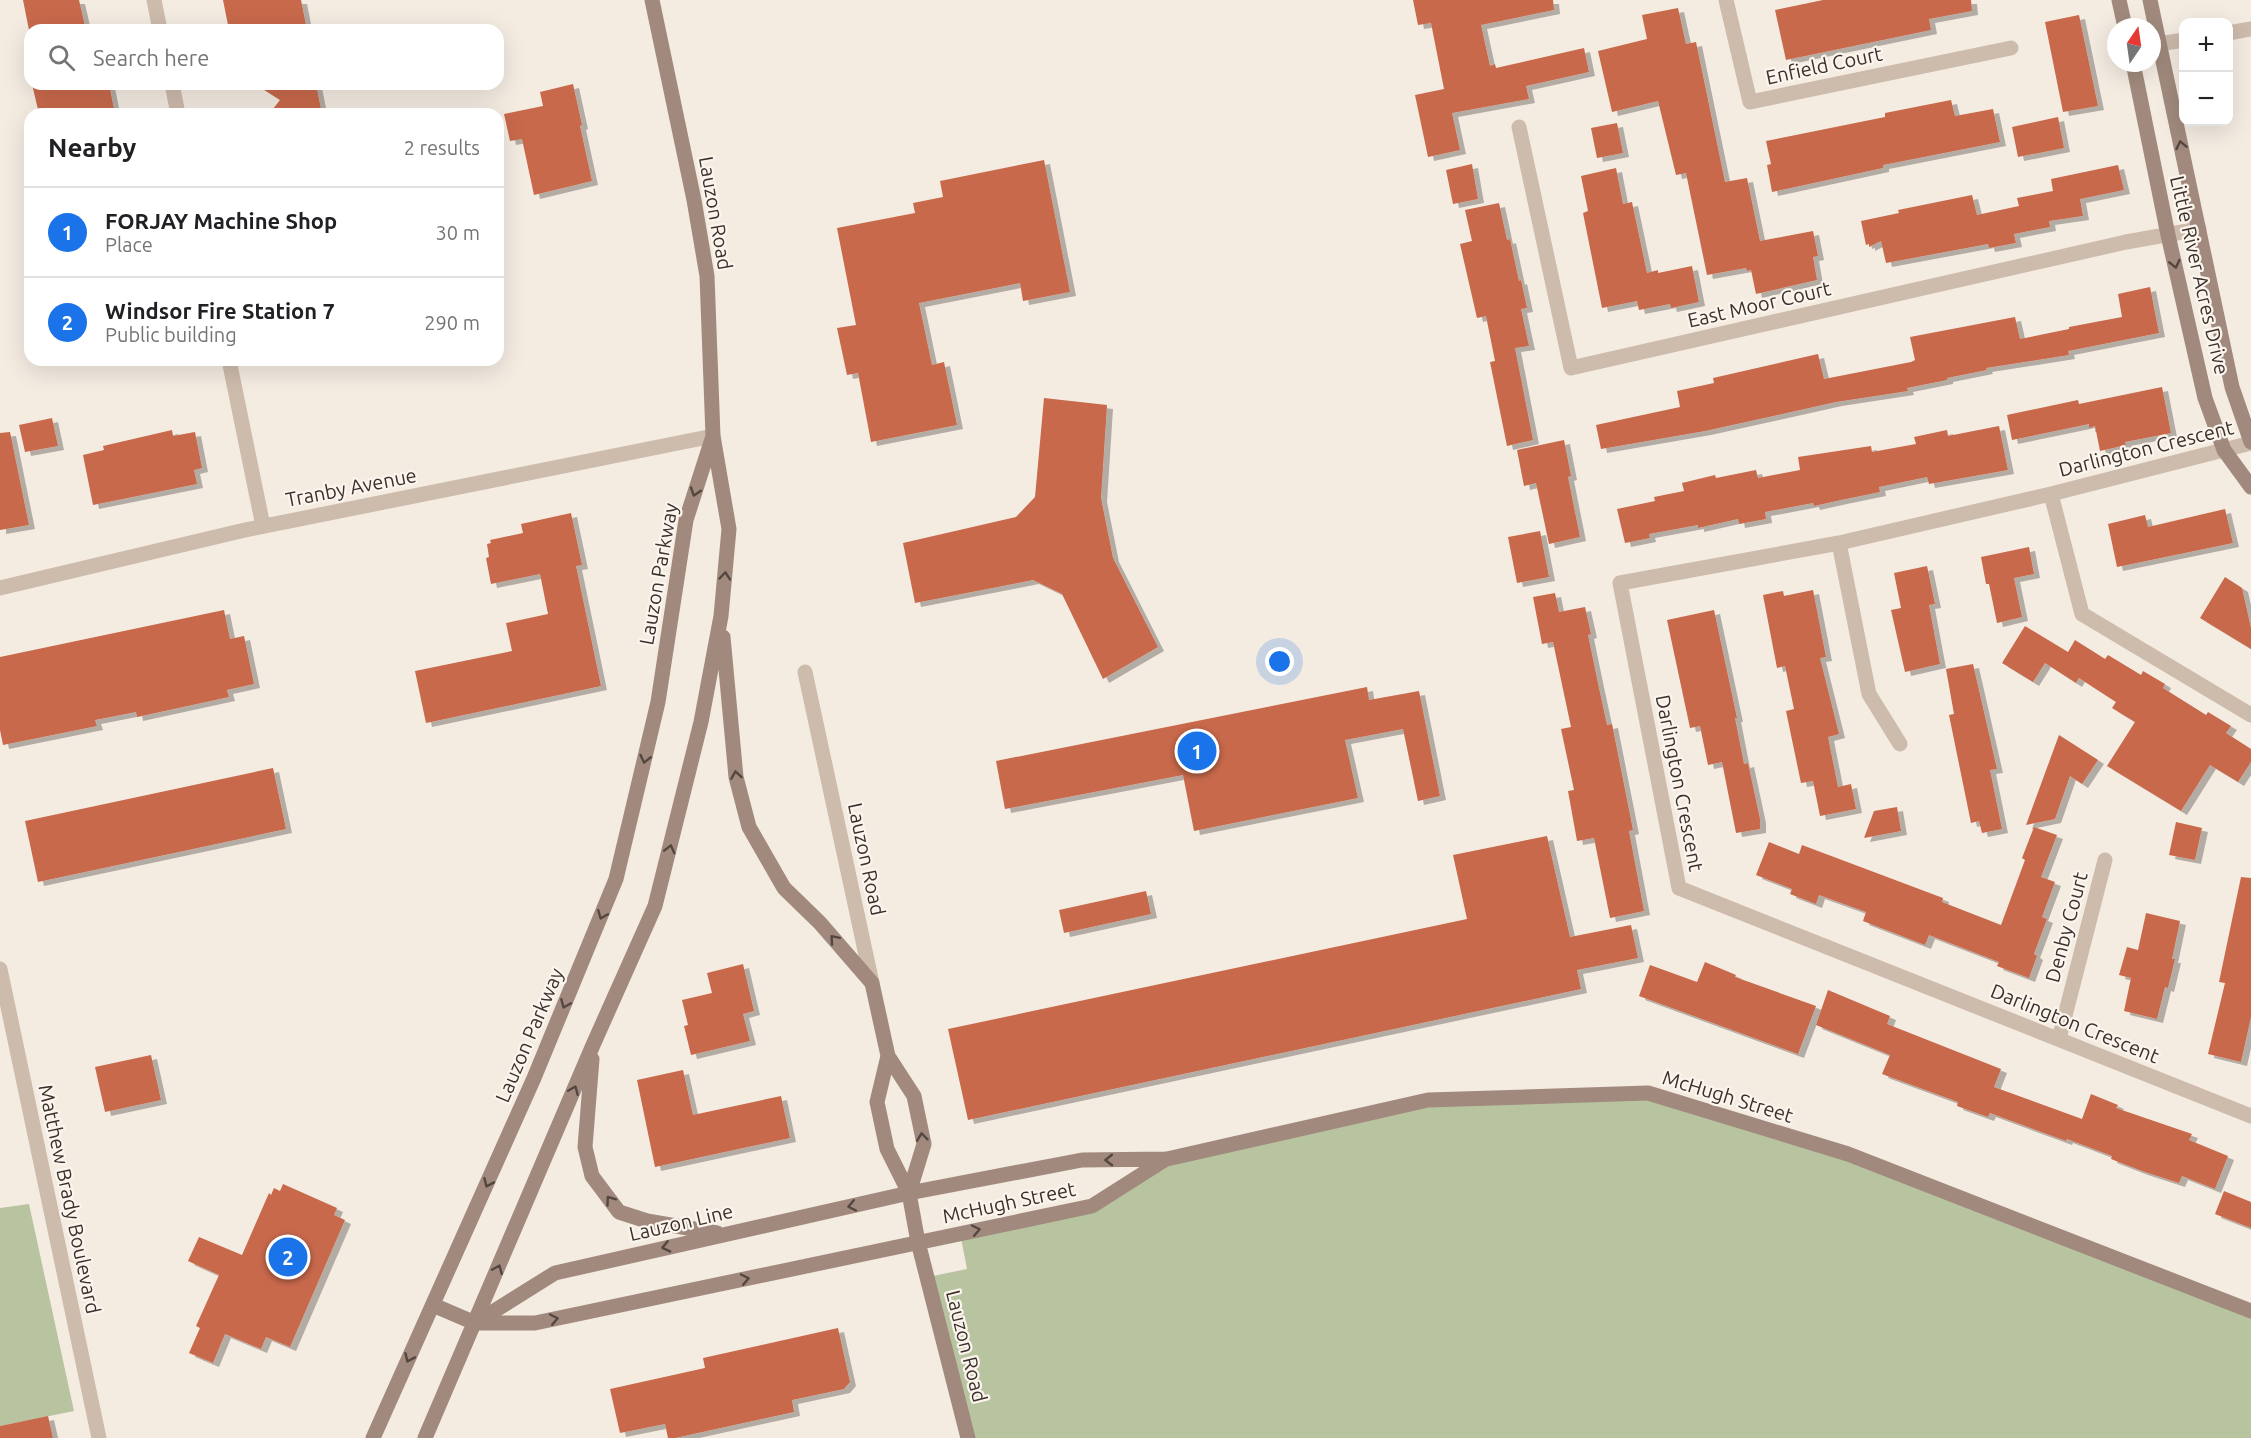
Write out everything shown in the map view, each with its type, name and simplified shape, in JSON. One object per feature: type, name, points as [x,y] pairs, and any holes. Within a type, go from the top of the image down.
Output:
[{"type":"main road","name":"Lauzon Road","points":[[652,0],[694,200],[707,276],[713,436]]},
{"type":"main road","points":[[2120,0],[2124,18]]},
{"type":"main road","name":"Little River Acres Drive","points":[[2150,0],[2152,18]]},
{"type":"main road","name":"Little River Acres Drive","points":[[2161,66],[2199,229],[2232,387],[2251,443]]},
{"type":"main road","name":"Little River Acres Drive","points":[[2135,72],[2168,235],[2205,398],[2224,450],[2251,487]]},
{"type":"main road","points":[[424,1438],[593,1045],[656,906],[701,722],[721,616],[729,530],[713,436]]},
{"type":"main road","name":"Lauzon Parkway","points":[[373,1438],[534,1078],[616,879],[658,702],[686,520],[713,436]]},
{"type":"main road","points":[[721,616],[736,777],[749,827],[784,888],[820,923],[872,983]]},
{"type":"main road","name":"Lauzon Road","points":[[872,983],[888,1056],[914,1096],[924,1144],[909,1194]]},
{"type":"main road","points":[[593,1045],[585,1147],[592,1176],[619,1212],[647,1221],[723,1234]]},
{"type":"main road","name":"Lauzon Road","points":[[888,1056],[877,1102],[887,1149],[909,1194],[918,1242],[968,1438]]},
{"type":"main road","name":"McHugh Street","points":[[909,1194],[1082,1160],[1167,1159],[1428,1100],[1648,1093],[1848,1154],[2251,1311]]},
{"type":"main road","name":"McHugh Street","points":[[918,1242],[1092,1206],[1167,1159]]},
{"type":"main road","name":"Lauzon Line","points":[[475,1323],[555,1273],[909,1194]]},
{"type":"main road","points":[[433,1305],[475,1323],[535,1323],[918,1242]]},
{"type":"street","points":[[154,0],[159,24]]},
{"type":"street","name":"Enfield Court","points":[[1726,0],[1750,102],[2011,48]]},
{"type":"street","points":[[2233,32],[2251,29]]},
{"type":"street","points":[[2161,44],[2179,41]]},
{"type":"street","points":[[173,90],[177,108]]},
{"type":"street","name":"East Moor Court","points":[[1519,127],[1571,368],[2126,242],[2199,229]]},
{"type":"street","points":[[230,366],[263,526]]},
{"type":"street","name":"Tranby Avenue","points":[[0,588],[263,526],[713,436]]},
{"type":"street","name":"Darlington Crescent","points":[[2251,443],[2051,494],[1839,543],[1620,584],[1679,888],[2251,1116]]},
{"type":"street","name":"Darlington Crescent","points":[[2051,494],[2082,615],[2251,715]]},
{"type":"street","points":[[1839,543],[1869,694],[1900,744]]},
{"type":"street","name":"Lauzon Road","points":[[805,672],[872,983]]},
{"type":"street","name":"Denby Court","points":[[2059,1040],[2105,860]]},
{"type":"street","name":"Matthew Brady Boulevard","points":[[0,969],[99,1438]]},
{"type":"green space","points":[[1648,1093],[1848,1154],[2251,1311],[2251,1438],[969,1438],[928,1277],[967,1269],[960,1233],[1092,1206],[1167,1159],[1428,1100]]},
{"type":"green space","points":[[29,1204],[74,1411],[0,1426],[0,1208]]},
{"type":"building","points":[[23,0],[79,0],[85,24],[28,24]]},
{"type":"building","points":[[223,0],[301,0],[306,24],[228,24]]},
{"type":"building","points":[[1413,0],[1553,0],[1554,10],[1481,25],[1490,66],[1495,64],[1496,68],[1584,48],[1589,72],[1526,86],[1529,99],[1452,113],[1460,150],[1428,157],[1415,95],[1444,89],[1431,23],[1418,25]]},
{"type":"building","points":[[1823,0],[1971,0],[1972,11],[1929,19],[1931,30],[1786,60],[1775,10]]},
{"type":"building","points":[[1678,8],[1686,44],[1696,42],[1725,182],[1747,178],[1760,241],[1813,231],[1818,256],[1813,257],[1817,280],[1756,294],[1751,270],[1747,271],[1746,268],[1707,275],[1686,173],[1676,175],[1658,101],[1612,112],[1598,51],[1647,39],[1642,15]]},
{"type":"building","points":[[2079,15],[2098,106],[2063,112],[2045,22]]},
{"type":"building","points":[[573,84],[592,181],[534,195],[522,139],[510,141],[504,114],[543,106],[540,92]]},
{"type":"building","points":[[33,90],[110,90],[114,108],[38,108]]},
{"type":"building","points":[[264,90],[317,90],[321,108],[274,108],[280,100]]},
{"type":"building","points":[[1951,100],[1955,116],[1993,109],[2000,142],[1883,165],[1883,168],[1772,192],[1767,165],[1771,164],[1766,141],[1885,117],[1885,113]]},
{"type":"building","points":[[2058,117],[2064,148],[2018,157],[2012,127]]},
{"type":"building","points":[[1617,123],[1623,153],[1597,158],[1591,128]]},
{"type":"building","points":[[1044,160],[1070,292],[1023,301],[1020,283],[919,303],[932,365],[944,362],[957,425],[871,442],[858,373],[847,375],[837,328],[856,325],[837,228],[915,213],[913,203],[943,197],[940,181]]},
{"type":"building","points":[[1472,164],[1478,199],[1453,204],[1446,170]]},
{"type":"building","points":[[2118,165],[2124,190],[2080,199],[2083,216],[2049,221],[2050,227],[2014,234],[2016,243],[1989,248],[1988,244],[1886,263],[1881,241],[1869,247],[1869,244],[1866,245],[1861,221],[1899,213],[1898,210],[1972,195],[1977,215],[2019,206],[2017,198],[2053,191],[2051,179]]},
{"type":"building","points":[[1616,168],[1623,204],[1632,202],[1647,273],[1692,266],[1699,302],[1671,308],[1670,304],[1639,310],[1637,301],[1602,308],[1583,213],[1588,211],[1581,176]]},
{"type":"building","points":[[1499,203],[1507,240],[1510,239],[1527,308],[1521,309],[1529,346],[1515,348],[1533,440],[1507,446],[1490,362],[1495,361],[1486,316],[1477,318],[1460,244],[1472,241],[1465,210]]},
{"type":"building","points":[[2150,287],[2159,333],[2068,351],[2069,355],[1986,368],[1987,370],[1907,388],[1908,391],[1836,402],[1705,431],[1601,449],[1596,425],[1680,407],[1677,391],[1714,383],[1713,378],[1818,354],[1824,379],[1911,362],[1915,360],[1910,337],[2015,317],[2020,339],[2069,329],[2069,327],[2122,317],[2118,294]]},
{"type":"building","points":[[2162,387],[2171,433],[2125,442],[2126,445],[2100,451],[2095,426],[2089,428],[2089,424],[2012,440],[2007,415],[2078,400],[2079,404]]},
{"type":"building","points":[[1044,398],[1107,405],[1101,498],[1113,558],[1158,647],[1103,679],[1062,594],[1033,580],[915,603],[903,543],[1016,517],[1035,497]]},
{"type":"building","points":[[52,418],[58,446],[25,452],[19,425]]},
{"type":"building","points":[[1999,426],[2008,470],[1929,484],[1927,477],[1879,487],[1880,492],[1814,506],[1813,503],[1765,512],[1766,519],[1739,524],[1738,519],[1698,528],[1698,525],[1649,534],[1650,538],[1625,543],[1617,509],[1655,501],[1654,497],[1684,491],[1682,483],[1715,475],[1716,478],[1756,470],[1758,478],[1800,470],[1798,457],[1871,446],[1872,452],[1916,444],[1914,437],[1947,430],[1948,436]]},
{"type":"building","points":[[172,430],[173,436],[195,432],[202,468],[194,470],[197,484],[93,505],[83,455],[104,450],[103,446]]},
{"type":"building","points":[[10,432],[29,525],[0,530],[0,433]]},
{"type":"building","points":[[1564,440],[1571,476],[1568,477],[1580,537],[1549,544],[1536,483],[1524,486],[1517,450]]},
{"type":"building","points":[[2225,509],[2233,543],[2117,567],[2108,524],[2145,515],[2148,527]]},
{"type":"building","points":[[571,513],[582,565],[576,566],[601,686],[426,723],[415,671],[512,651],[506,623],[548,614],[540,574],[491,584],[486,558],[489,557],[487,544],[491,543],[490,540],[523,533],[521,524]]},
{"type":"building","points":[[1540,531],[1549,577],[1517,583],[1508,537]]},
{"type":"building","points":[[2029,547],[2034,574],[2014,578],[2022,617],[1997,623],[1981,557]]},
{"type":"building","points":[[1927,566],[1935,604],[1929,605],[1940,664],[1905,672],[1891,610],[1901,608],[1894,573]]},
{"type":"building","points":[[2225,577],[2242,588],[2251,628],[2251,649],[2200,618]]},
{"type":"building","points":[[1813,590],[1826,657],[1820,658],[1839,734],[1828,737],[1838,787],[1851,784],[1856,809],[1820,816],[1813,781],[1801,783],[1786,711],[1794,709],[1785,666],[1777,668],[1763,595],[1783,591],[1784,596]]},
{"type":"building","points":[[1555,593],[1559,612],[1585,607],[1591,634],[1588,635],[1599,688],[1607,725],[1612,724],[1633,830],[1629,831],[1644,911],[1610,918],[1594,838],[1577,841],[1568,791],[1574,790],[1561,729],[1571,727],[1553,642],[1542,644],[1533,597]]},
{"type":"building","points":[[224,610],[230,639],[244,636],[254,684],[227,690],[229,697],[137,717],[136,712],[95,720],[97,726],[3,745],[0,730],[0,657]]},
{"type":"building","points":[[1714,610],[1737,718],[1735,718],[1744,764],[1748,763],[1760,819],[1760,829],[1736,833],[1722,762],[1708,765],[1700,726],[1690,728],[1667,620]]},
{"type":"building","points":[[2025,626],[2068,652],[2075,640],[2105,659],[2108,655],[2141,675],[2143,671],[2165,684],[2163,688],[2206,715],[2208,712],[2231,726],[2226,733],[2251,749],[2251,762],[2238,782],[2210,765],[2181,811],[2107,766],[2135,722],[2112,708],[2116,702],[2079,678],[2076,683],[2045,663],[2033,682],[2002,663]]},
{"type":"building","points":[[1973,664],[1997,769],[1990,770],[2002,829],[1982,833],[1979,821],[1971,823],[1949,715],[1954,714],[1946,669]]},
{"type":"building","points":[[1367,687],[1369,700],[1419,691],[1440,796],[1418,801],[1403,729],[1345,740],[1358,798],[1194,831],[1183,775],[1005,809],[996,761]]},
{"type":"building","points":[[2059,735],[2098,760],[2082,784],[2070,776],[2055,819],[2026,825]]},
{"type":"building","points":[[273,768],[286,829],[38,882],[25,821]]},
{"type":"building","points":[[1897,807],[1901,831],[1864,838],[1874,811]]},
{"type":"building","points":[[2176,822],[2202,828],[2195,860],[2169,855]]},
{"type":"building","points":[[2034,827],[2057,835],[2041,877],[2055,882],[2042,917],[2047,919],[2034,954],[2037,956],[2029,978],[1997,966],[1999,962],[1929,935],[1925,945],[1863,921],[1866,912],[1819,895],[1816,904],[1790,894],[1792,889],[1756,875],[1769,842],[1799,854],[1802,845],[1943,898],[1942,902],[2001,925],[2025,860],[2022,858]]},
{"type":"building","points":[[1547,836],[1570,937],[1631,925],[1638,958],[1577,970],[1581,989],[968,1120],[948,1029],[1467,919],[1453,855]]},
{"type":"building","points":[[2241,877],[2251,878],[2251,1017],[2241,1062],[2208,1054],[2225,983],[2219,982]]},
{"type":"building","points":[[1146,891],[1151,914],[1064,933],[1059,910]]},
{"type":"building","points":[[2146,913],[2180,921],[2172,959],[2175,959],[2157,1019],[2124,1011],[2131,978],[2119,975],[2127,947],[2138,950]]},
{"type":"building","points":[[1705,962],[1736,975],[1735,977],[1816,1006],[1798,1054],[1639,996],[1650,965],[1697,982]]},
{"type":"building","points":[[743,964],[754,1011],[743,1014],[750,1041],[691,1055],[684,1026],[688,1025],[682,1000],[712,993],[707,973]]},
{"type":"building","points":[[1828,990],[1890,1016],[1887,1024],[2001,1069],[1994,1087],[2082,1119],[2091,1094],[2118,1105],[2116,1108],[2192,1134],[2189,1140],[2228,1156],[2215,1189],[2182,1176],[2179,1183],[2142,1171],[2111,1159],[2112,1156],[2067,1139],[2066,1141],[1990,1113],[1988,1117],[1957,1106],[1958,1102],[1882,1074],[1890,1055],[1816,1025]]},
{"type":"building","points":[[151,1055],[161,1100],[105,1112],[95,1067]]},
{"type":"building","points":[[683,1070],[693,1115],[781,1096],[790,1138],[655,1167],[637,1080]]},
{"type":"building","points":[[283,1184],[337,1208],[334,1215],[345,1220],[290,1347],[266,1337],[261,1349],[225,1334],[213,1363],[189,1353],[200,1328],[196,1326],[219,1275],[188,1261],[199,1237],[242,1255],[269,1193],[271,1195],[274,1188],[280,1191]]},
{"type":"building","points":[[2224,1191],[2251,1202],[2251,1228],[2215,1214]]},
{"type":"building","points":[[838,1328],[850,1382],[844,1389],[792,1400],[794,1412],[675,1438],[668,1438],[665,1424],[620,1433],[610,1389],[705,1368],[703,1358]]},
{"type":"building","points":[[48,1416],[53,1438],[0,1438],[0,1426]]},
{"type":"place","name":"FORJAY Machine Shop","points":[[1197,751]]},
{"type":"place","name":"Windsor Fire Station 7","points":[[288,1257]]}]
